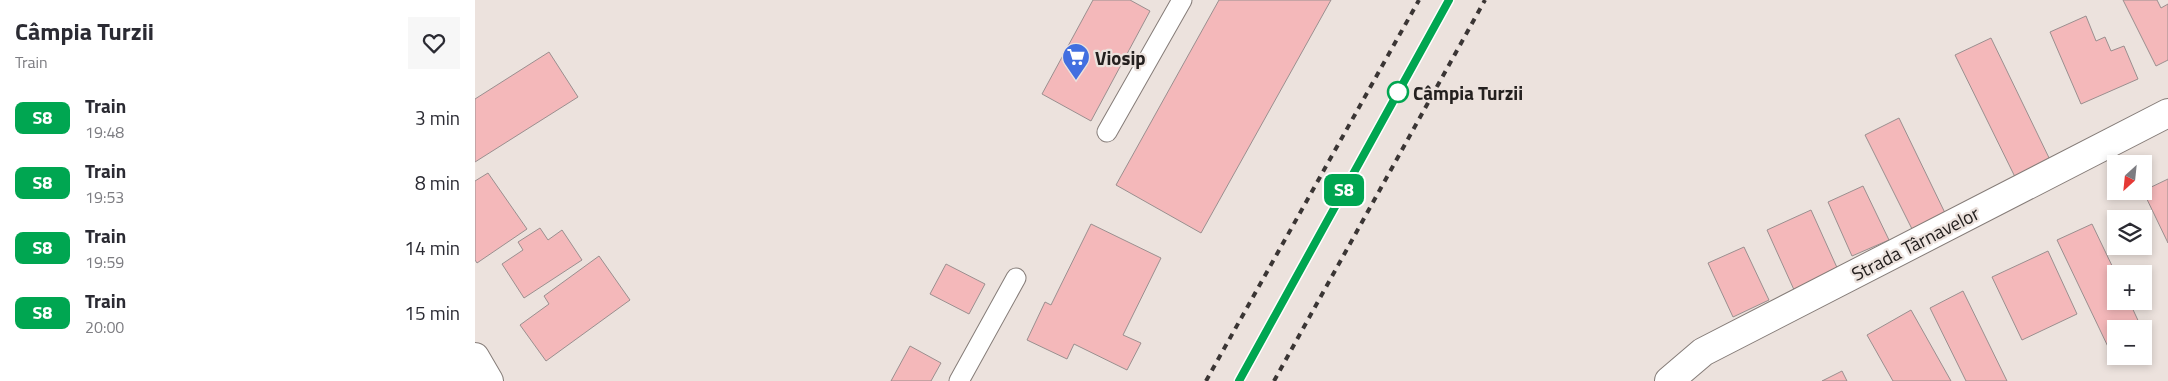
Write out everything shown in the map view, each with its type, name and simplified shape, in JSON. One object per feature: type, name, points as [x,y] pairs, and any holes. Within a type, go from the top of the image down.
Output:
[{"type":"street","name":"Strada Târnavelor","points":[[1669,381],[1703,352],[2168,113]]},
{"type":"street","points":[[475,357],[489,381]]},
{"type":"lane","points":[[1107,132],[1182,0]]},
{"type":"lane","points":[[959,381],[1016,278]]},
{"type":"building","points":[[1093,0],[1130,0],[1150,11],[1091,121],[1042,94]]},
{"type":"building","points":[[1219,0],[1331,0],[1201,233],[1116,185]]},
{"type":"building","points":[[2123,0],[2157,0],[2161,8],[2168,4],[2168,60],[2156,66]]},
{"type":"building","points":[[2086,16],[2096,41],[2105,37],[2111,51],[2124,46],[2138,79],[2081,104],[2050,32]]},
{"type":"building","points":[[1991,38],[2052,164],[2017,181],[1955,55]]},
{"type":"building","points":[[549,52],[578,97],[475,162],[475,99]]},
{"type":"building","points":[[1899,118],[1946,215],[1913,231],[1865,135]]},
{"type":"building","points":[[488,173],[527,229],[477,263],[475,260],[475,181]]},
{"type":"building","points":[[2168,179],[2168,243],[2147,200],[2153,200],[2153,186]]},
{"type":"building","points":[[1863,186],[1889,240],[1852,256],[1828,202]]},
{"type":"building","points":[[1811,210],[1839,272],[1795,292],[1767,230]]},
{"type":"building","points":[[1091,224],[1161,258],[1123,335],[1141,343],[1127,370],[1074,344],[1067,359],[1027,340],[1045,302],[1051,305]]},
{"type":"building","points":[[2092,224],[2112,265],[2107,265],[2107,310],[2133,310],[2138,320],[2107,320],[2107,345],[2057,240]]},
{"type":"building","points":[[540,228],[548,240],[562,230],[582,260],[524,298],[502,264],[523,250],[518,242]]},
{"type":"building","points":[[1744,247],[1769,300],[1733,317],[1708,263]]},
{"type":"building","points":[[2048,251],[2077,314],[2022,340],[1992,277]]},
{"type":"building","points":[[599,256],[630,300],[546,361],[520,325],[549,304],[544,296]]},
{"type":"building","points":[[946,264],[985,284],[969,314],[930,294]]},
{"type":"building","points":[[1963,291],[2007,381],[1966,381],[1930,308]]},
{"type":"building","points":[[1911,310],[1951,381],[1893,381],[1867,335]]},
{"type":"building","points":[[910,346],[941,363],[931,381],[891,381]]},
{"type":"building","points":[[1842,371],[1847,381],[1822,381]]},
{"type":"railway","points":[[1206,381],[1419,0]]},
{"type":"railway","points":[[1239,381],[1449,0]]},
{"type":"railway","points":[[1274,381],[1485,0]]},
{"type":"train","name":"S8","points":[[1239,381],[1449,0]]},
{"type":"place","name":"Viosip","points":[[1076,81]]},
{"type":"place","name":"Câmpia Turzii","points":[[1398,92]]}]
